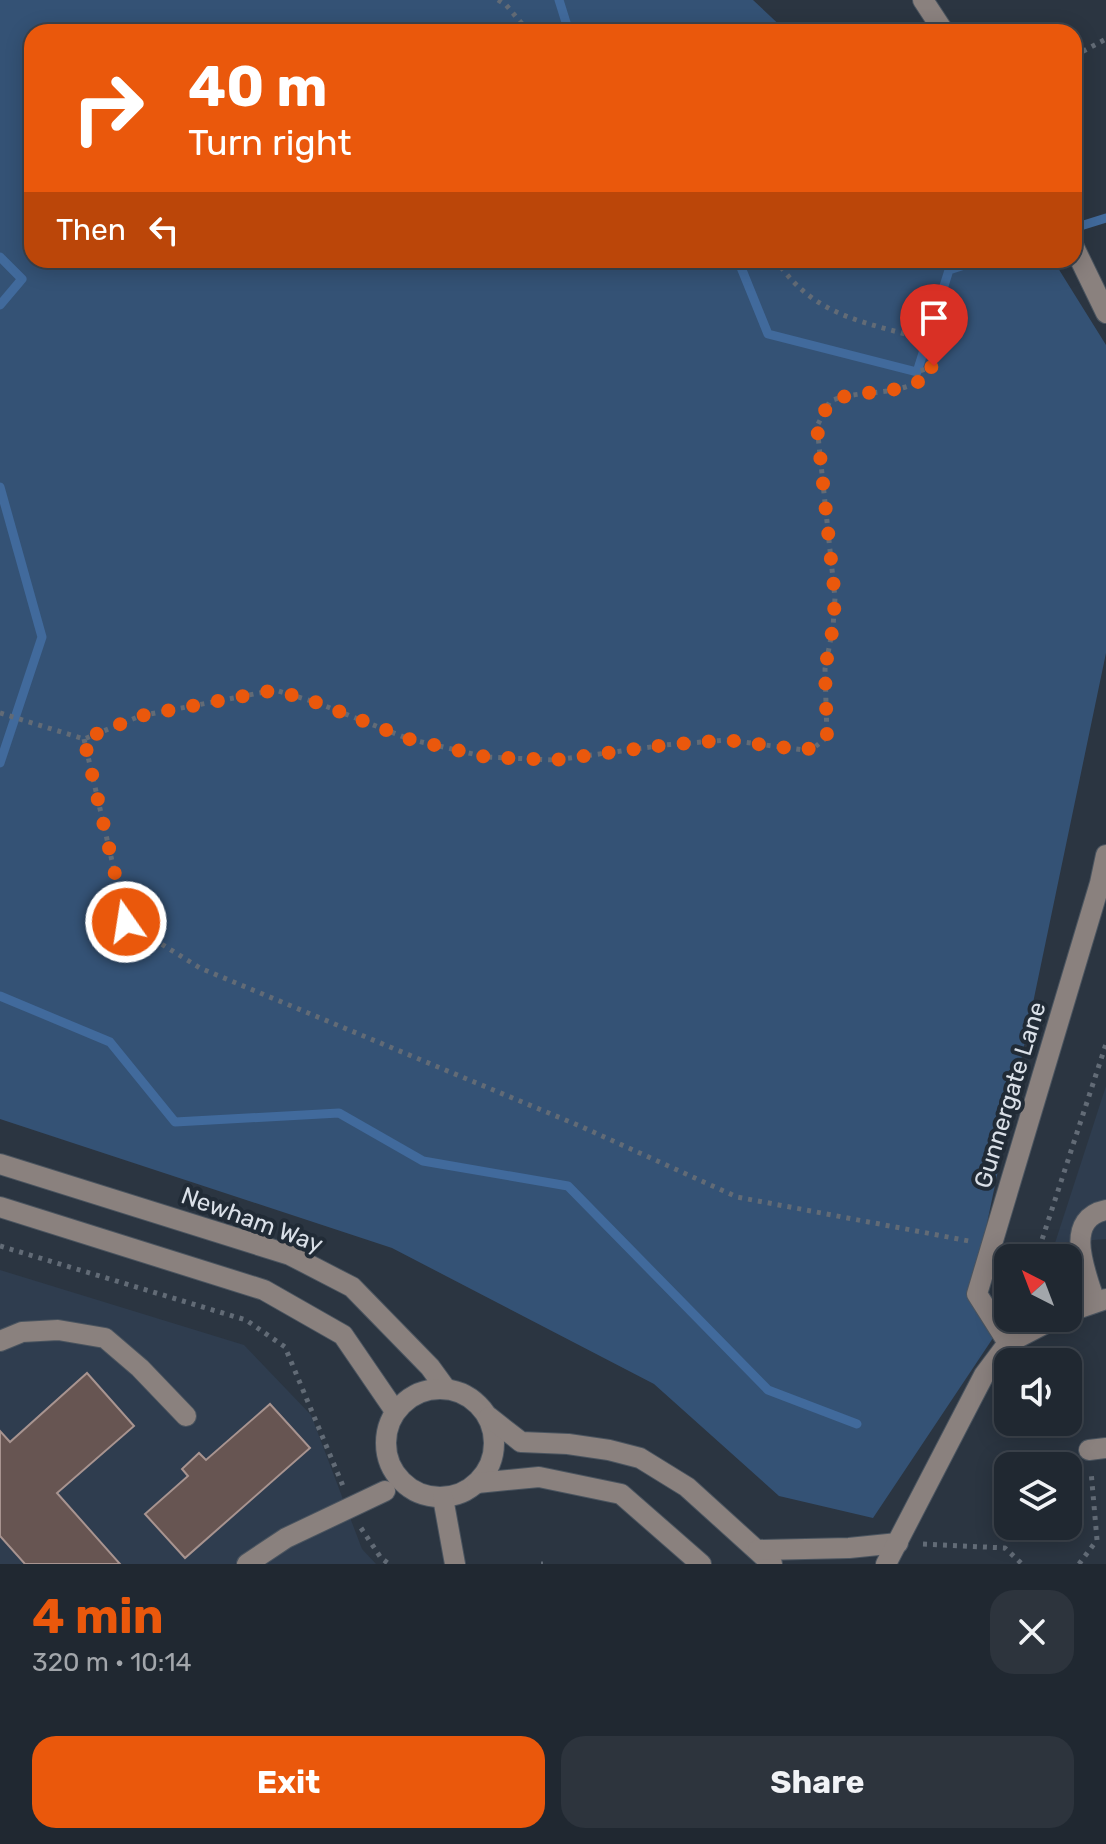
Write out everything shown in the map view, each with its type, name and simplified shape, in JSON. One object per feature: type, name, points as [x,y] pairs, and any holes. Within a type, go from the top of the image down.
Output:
[{"type":"street","points":[[923,0],[939,24]]},
{"type":"street","points":[[1082,262],[1106,313]]},
{"type":"street","name":"Gunnergate Lane","points":[[1008,1343],[977,1294],[1096,898],[1106,855]]},
{"type":"street","name":"Newham Way","points":[[0,1164],[290,1255],[352,1287],[430,1367],[446,1389],[464,1394],[477,1403],[489,1417],[521,1442],[609,1450],[640,1458],[687,1487],[765,1557]]},
{"type":"street","points":[[0,1207],[264,1290],[343,1335],[395,1411]]},
{"type":"street","points":[[1082,1307],[1101,1300],[1080,1241],[1085,1220],[1096,1212],[1106,1210]]},
{"type":"street","points":[[0,1341],[22,1332],[58,1330],[105,1338],[140,1368],[186,1416]]},
{"type":"street","points":[[886,1564],[984,1375],[1008,1343],[1029,1332]]},
{"type":"street","points":[[446,1389],[427,1390],[409,1398],[395,1411],[385,1441],[387,1460],[396,1477],[411,1490],[424,1496],[443,1498],[461,1494],[477,1483],[486,1473],[493,1455],[494,1437],[489,1417]]},
{"type":"street","points":[[477,1483],[539,1477],[621,1494],[701,1564]]},
{"type":"street","points":[[247,1564],[286,1538],[385,1491]]},
{"type":"street","points":[[443,1498],[455,1564]]},
{"type":"street","points":[[765,1557],[898,1543]]},
{"type":"path","points":[[498,0],[522,24]]},
{"type":"path","points":[[1082,52],[1106,39]]},
{"type":"path","points":[[0,713],[84,739],[140,716],[275,690],[315,702],[409,739],[486,757],[555,760],[727,740],[804,750],[815,747],[827,737],[825,669],[835,598],[817,426],[830,401],[847,394],[897,391],[918,382],[917,372],[934,366],[939,354],[933,342],[856,321],[821,306],[782,268]]},
{"type":"path","points":[[84,739],[126,922],[200,968],[580,1126],[737,1197],[994,1246]]},
{"type":"path","points":[[1041,1244],[1106,1044]]},
{"type":"path","points":[[0,1246],[246,1320],[285,1347],[363,1532],[381,1558],[389,1564]]},
{"type":"path","points":[[1079,1564],[1097,1540],[1098,1449]]},
{"type":"path","points":[[898,1543],[1005,1548],[1022,1564]]},
{"type":"shaded area","points":[[0,0],[753,0],[778,24],[24,24],[24,268],[1058,268],[1106,345],[1106,653],[971,1300],[995,1335],[873,1518],[779,1496],[654,1384],[392,1248],[0,1119]]},
{"type":"shaded area","points":[[1106,1086],[1106,1239],[1055,1243]]},
{"type":"shaded area","points":[[0,1270],[244,1345],[311,1415],[362,1549],[376,1564],[0,1564]]},
{"type":"building","points":[[87,1373],[134,1426],[57,1493],[120,1564],[25,1564],[0,1536],[0,1431],[10,1442]]},
{"type":"building","points":[[270,1404],[310,1448],[185,1558],[145,1514],[188,1476],[182,1469],[199,1453],[206,1460]]},
{"type":"waterway","points":[[559,0],[566,24]]},
{"type":"waterway","points":[[1082,226],[1106,218]]},
{"type":"waterway","points":[[0,257],[22,279],[0,305]]},
{"type":"waterway","points":[[741,268],[768,334],[917,372],[949,270],[955,268]]},
{"type":"waterway","points":[[0,487],[42,637],[0,763]]},
{"type":"waterway","points":[[0,996],[110,1042],[175,1122],[339,1113],[423,1161],[568,1186],[768,1390],[857,1424]]},
{"type":"route","points":[[126,922],[84,739],[140,716],[275,690],[315,702],[409,739],[486,757],[555,760],[727,740],[804,750],[815,747],[827,737],[825,669],[835,598],[817,426],[830,401],[847,394],[897,391],[918,382],[917,372],[934,366]]}]
